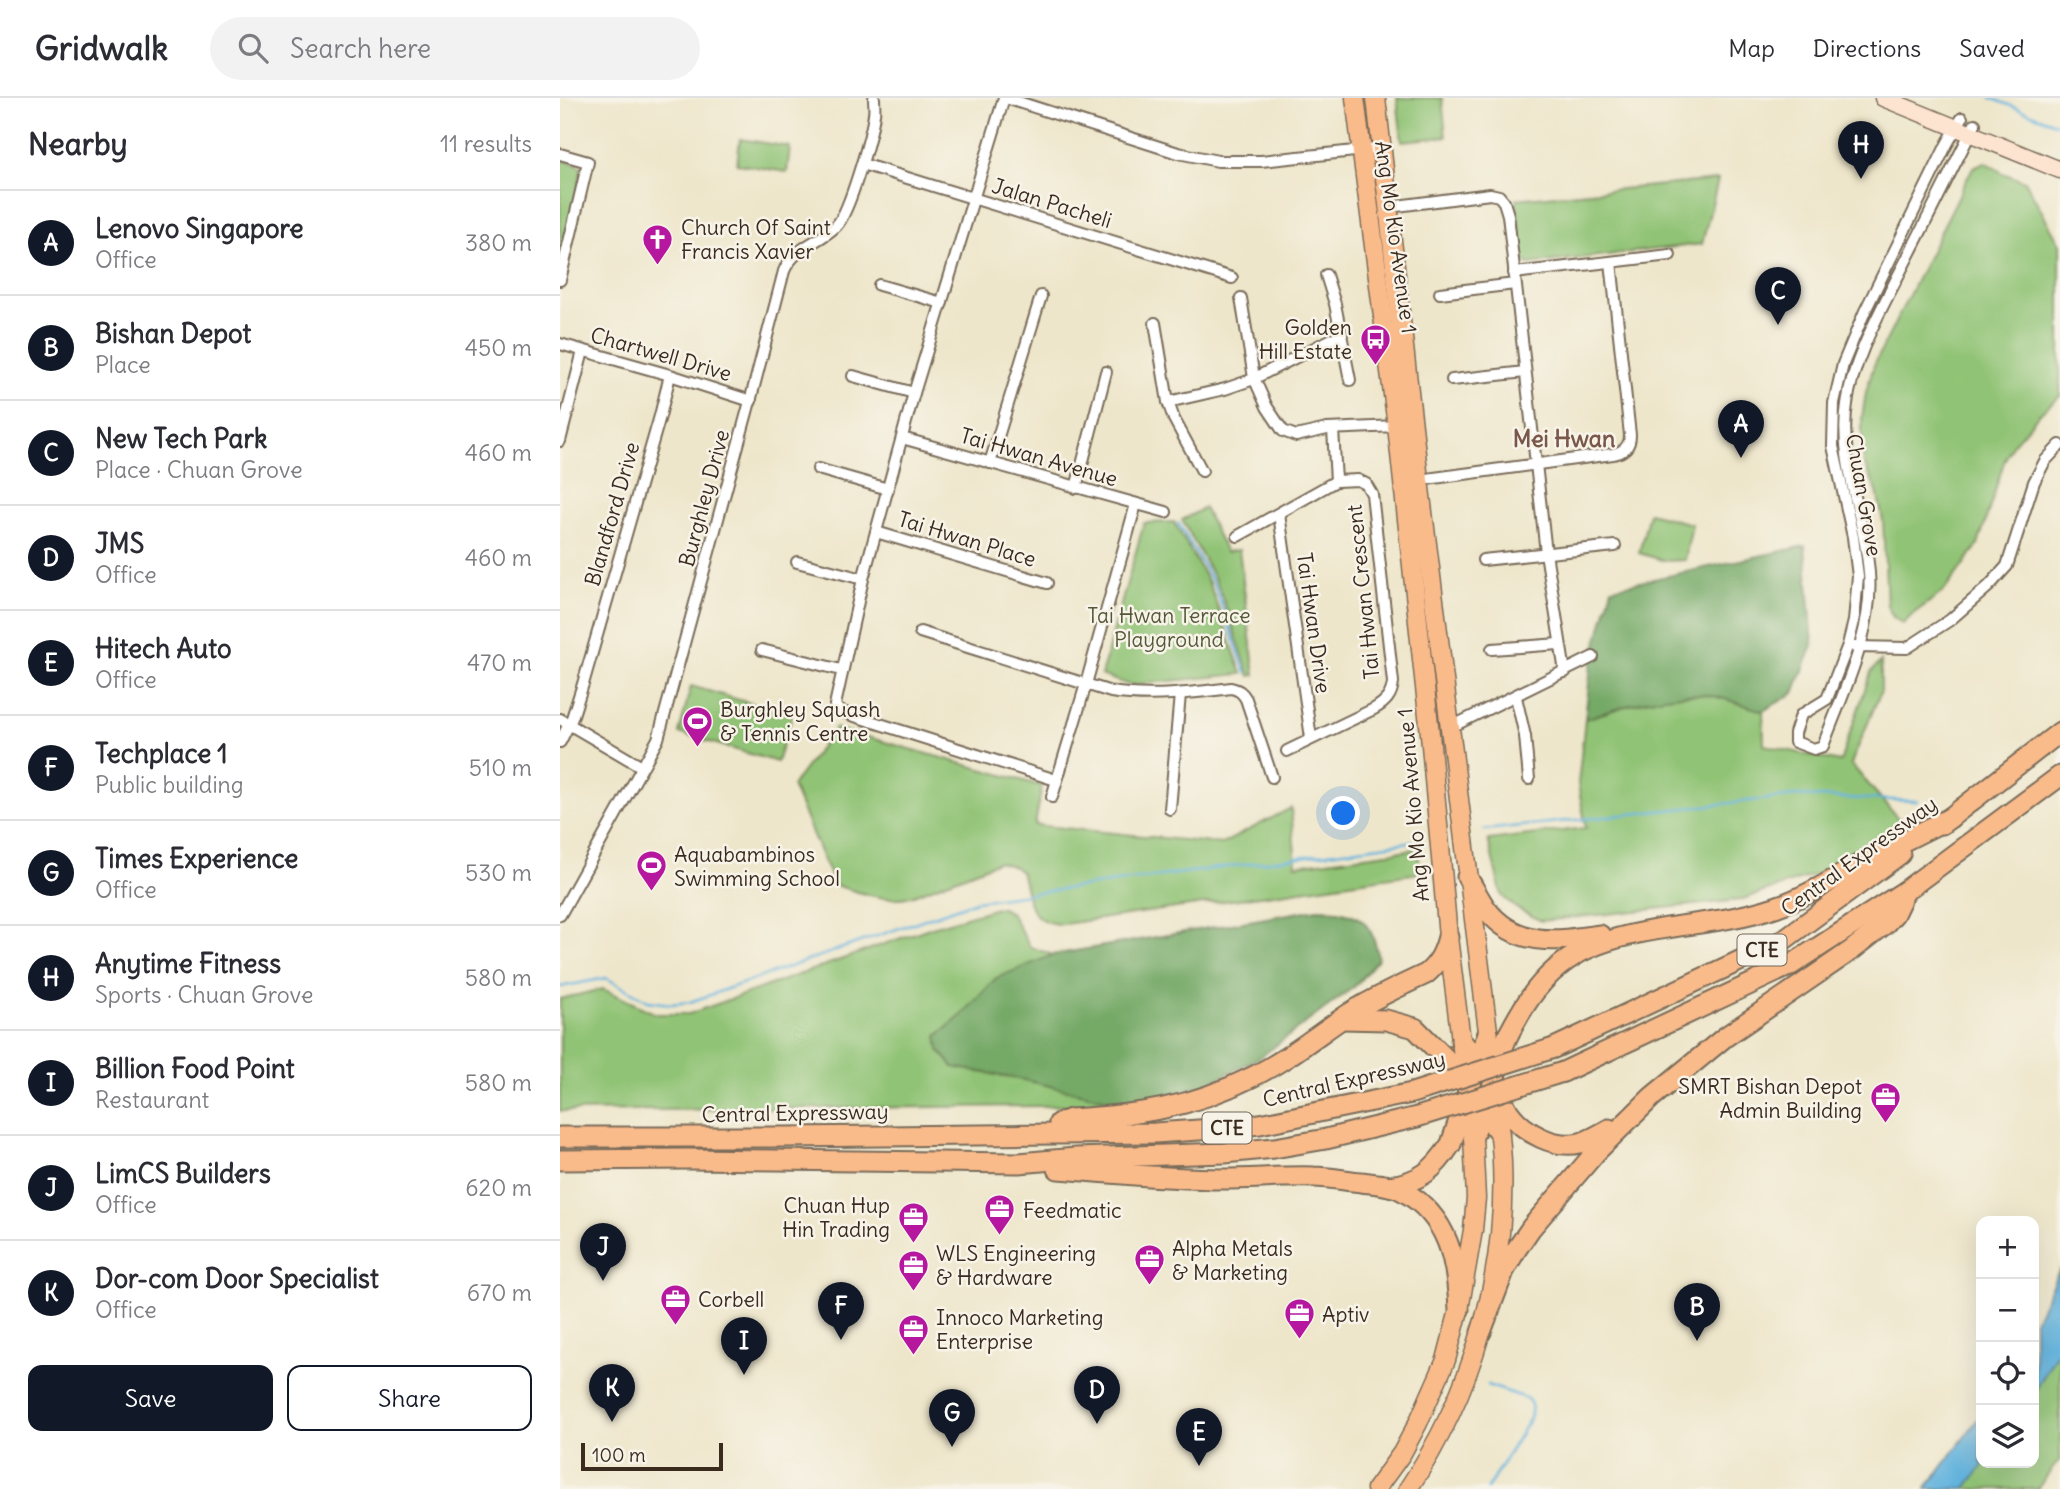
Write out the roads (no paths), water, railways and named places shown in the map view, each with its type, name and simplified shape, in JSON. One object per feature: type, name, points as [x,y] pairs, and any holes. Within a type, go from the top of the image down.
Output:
[{"type":"highway","name":"Central Expressway","points":[[560,1137],[1154,1133],[1260,1124],[1412,1093],[1554,1048],[1782,941],[1950,818],[2060,732]]},
{"type":"highway","name":"CTE","points":[[560,1160],[1019,1163],[1076,1158],[1226,1153],[1326,1139],[1417,1117],[1563,1072],[1791,965],[1905,891],[2060,776]]},
{"type":"highway","points":[[1473,1136],[1494,1081],[1502,1050],[1513,1027],[1549,973],[1568,958],[1590,946],[1653,930],[1730,918],[1775,907],[1820,887],[1950,818]]},
{"type":"highway","points":[[1467,877],[1487,909],[1499,922],[1520,935],[1539,940],[1562,941],[1615,932],[1653,930]]},
{"type":"highway","points":[[1481,1332],[1504,1271],[1531,1228],[1596,1152],[1651,1097],[1725,1037],[1852,950],[1885,924],[1894,914],[1905,891]]},
{"type":"highway","points":[[1039,1133],[1071,1119],[1174,1107],[1207,1097],[1252,1077],[1276,1064],[1341,1019],[1426,974],[1443,956],[1448,937]]},
{"type":"highway","points":[[1341,1019],[1386,1020],[1415,1028],[1451,1064],[1499,1133]]},
{"type":"highway","points":[[1389,1186],[1418,1179],[1442,1158],[1451,1143],[1488,1033]]},
{"type":"highway","points":[[1461,1041],[1494,1081],[1508,1111],[1517,1121],[1544,1140],[1577,1144],[1626,1121]]},
{"type":"highway","points":[[1019,1163],[1054,1169],[1153,1177],[1315,1177],[1389,1186],[1401,1190],[1416,1200],[1441,1227],[1450,1245],[1459,1310]]},
{"type":"main road","name":"Ang Mo Kio Avenue 1","points":[[1355,98],[1397,426],[1430,734],[1448,937],[1473,1136],[1476,1198],[1459,1310],[1446,1360],[1402,1454],[1376,1489]]},
{"type":"main road","name":"Ang Mo Kio Avenue 1","points":[[1376,98],[1419,480],[1494,1081],[1502,1184],[1496,1260],[1481,1332],[1443,1432],[1408,1489]]},
{"type":"main road","points":[[1883,98],[2060,158]]},
{"type":"main road","points":[[1913,98],[2060,170]]},
{"type":"street","name":"Burghley Drive","points":[[560,915],[658,739],[786,264],[798,251],[839,223],[862,164],[875,111],[874,98]]},
{"type":"street","points":[[1056,780],[839,711],[835,705],[863,579],[914,394],[1005,98],[1178,153],[1218,161],[1261,161],[1383,148]]},
{"type":"street","name":"Chuan Grove","points":[[1966,126],[1855,371],[1847,405],[1845,446],[1864,533],[1869,573],[1865,627],[1860,648],[1823,746],[1814,749],[1795,742],[1795,733],[1801,715],[1828,699],[1854,621],[1858,576],[1853,537],[1833,446],[1834,402],[1843,364],[1865,311],[1947,144],[1966,126]]},
{"type":"street","points":[[560,154],[588,162],[560,280]]},
{"type":"street","name":"Jalan Pacheli","points":[[862,164],[1232,278]]},
{"type":"street","points":[[1389,207],[1490,194],[1499,196],[1504,202],[1508,213],[1546,553],[1565,672]]},
{"type":"street","points":[[1440,293],[1611,262],[1670,255]]},
{"type":"street","points":[[1419,480],[1616,453],[1626,448],[1630,435],[1611,262]]},
{"type":"street","points":[[1326,275],[1342,334],[1350,380]]},
{"type":"street","points":[[878,285],[942,303]]},
{"type":"street","points":[[990,463],[1041,296]]},
{"type":"street","points":[[1241,298],[1254,378],[1277,424],[1286,434],[1296,436],[1333,429],[1397,426]]},
{"type":"street","points":[[1155,323],[1168,402],[1174,419],[1202,471]]},
{"type":"street","points":[[1168,402],[1225,389],[1254,378],[1342,334]]},
{"type":"street","name":"Chartwell Drive","points":[[560,344],[751,401]]},
{"type":"street","points":[[560,441],[583,351]]},
{"type":"street","points":[[1076,488],[1106,372]]},
{"type":"street","points":[[1452,380],[1525,372]]},
{"type":"street","name":"Blandford Drive","points":[[560,742],[565,722],[583,684],[670,375]]},
{"type":"street","points":[[853,376],[914,394]]},
{"type":"street","name":"Tai Hwan Crescent","points":[[1333,429],[1336,481]]},
{"type":"street","name":"Tai Hwan Avenue","points":[[902,438],[1166,512]]},
{"type":"street","points":[[1848,645],[1860,648],[1907,648],[1950,620],[1989,586],[2007,566],[2034,482],[2045,461],[2060,445]]},
{"type":"street","points":[[818,469],[888,489]]},
{"type":"street","name":"Tai Hwan Crescent","points":[[1238,536],[1336,481],[1358,480],[1366,484],[1372,494],[1393,686],[1389,697],[1379,706],[1287,751]]},
{"type":"street","points":[[1052,797],[1136,504]]},
{"type":"street","name":"Tai Hwan Drive","points":[[1279,514],[1311,738]]},
{"type":"street","name":"Tai Hwan Place","points":[[876,532],[1046,583]]},
{"type":"street","points":[[1483,560],[1615,546]]},
{"type":"street","points":[[797,562],[863,579]]},
{"type":"street","points":[[920,632],[1111,692],[1128,695],[1180,694],[1231,688],[1242,692],[1272,777]]},
{"type":"street","points":[[1492,649],[1559,644]]},
{"type":"street","points":[[762,650],[841,670]]},
{"type":"street","points":[[1449,728],[1593,657]]},
{"type":"street","points":[[1170,809],[1180,694]]},
{"type":"street","points":[[1516,697],[1525,736],[1529,779]]},
{"type":"street","points":[[565,722],[642,767]]},
{"type":"water","points":[[2060,1269],[2060,1347],[2039,1384],[2039,1342],[2039,1312]]},
{"type":"water","points":[[1976,1422],[1976,1468],[1981,1468],[1965,1489],[1926,1489]]},
{"type":"waterway","points":[[1991,98],[2060,125]]},
{"type":"waterway","points":[[1178,523],[1214,584],[1246,673]]},
{"type":"waterway","points":[[1484,830],[1795,796],[1917,801]]},
{"type":"waterway","points":[[560,987],[606,978],[648,1001],[671,1004],[690,1002],[976,901],[1417,841]]},
{"type":"waterway","points":[[1487,1385],[1526,1398],[1531,1409],[1530,1418],[1487,1489]]},
{"type":"place","name":"Anytime Fitness","points":[[1861,179]]},
{"type":"place","name":"Church Of Saint Francis Xavier","points":[[658,266]]},
{"type":"place","name":"New Tech Park","points":[[1778,325]]},
{"type":"place","name":"Golden Hill Estate","points":[[1375,366]]},
{"type":"place","name":"Lenovo Singapore","points":[[1741,458]]},
{"type":"place","name":"Burghley Squash & Tennis Centre","points":[[697,748]]},
{"type":"place","name":"Aquabambinos Swimming School","points":[[651,893]]},
{"type":"place","name":"SMRT Bishan Depot Admin Building","points":[[1885,1125]]},
{"type":"place","name":"Feedmatic","points":[[1000,1237]]},
{"type":"place","name":"Chuan Hup Hin Trading","points":[[913,1244]]},
{"type":"place","name":"LimCS Builders","points":[[603,1281]]},
{"type":"place","name":"Alpha Metals & Marketing","points":[[1149,1287]]},
{"type":"place","name":"WLS Engineering & Hardware","points":[[913,1292]]},
{"type":"place","name":"Corbell","points":[[675,1326]]},
{"type":"place","name":"Techplace 1","points":[[841,1340]]},
{"type":"place","name":"Aptiv","points":[[1299,1341]]},
{"type":"place","name":"Bishan Depot","points":[[1697,1341]]},
{"type":"place","name":"Innoco Marketing Enterprise","points":[[913,1356]]},
{"type":"place","name":"Billion Food Point","points":[[744,1375]]},
{"type":"place","name":"Dor-com Door Specialist","points":[[612,1422]]},
{"type":"place","name":"JMS","points":[[1097,1424]]},
{"type":"place","name":"Times Experience","points":[[952,1447]]},
{"type":"place","name":"Hitech Auto","points":[[1199,1466]]},
{"type":"district","name":"Mei Hwan","points":[[1564,438]]},
{"type":"park label","name":"Tai Hwan Terrace Playground","points":[[1169,627]]}]
